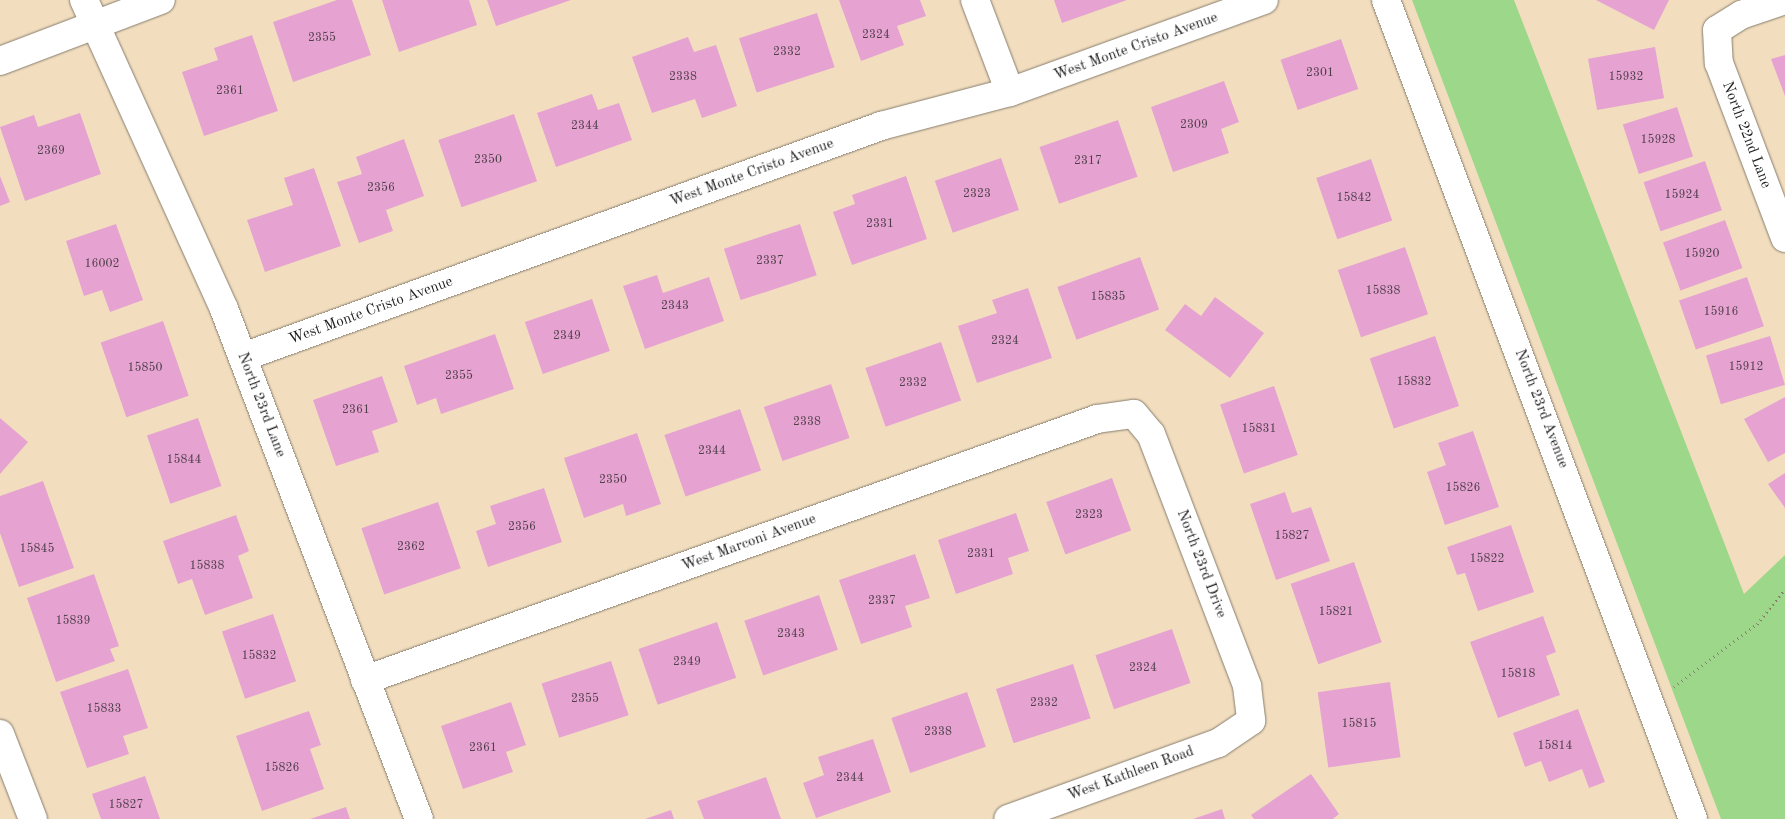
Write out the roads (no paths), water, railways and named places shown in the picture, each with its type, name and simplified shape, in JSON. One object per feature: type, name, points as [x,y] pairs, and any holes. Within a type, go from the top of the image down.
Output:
[{"type":"street","name":"North 23rd Lane","points":[[84,0],[243,357],[419,819]]},
{"type":"street","points":[[0,61],[161,0]]},
{"type":"street","points":[[975,0],[1010,92]]},
{"type":"street","name":"West Monte Cristo Avenue","points":[[243,357],[881,126],[1010,92],[1264,0]]},
{"type":"street","name":"North 23rd Avenue","points":[[1386,0],[1693,819]]},
{"type":"street","name":"North 22nd Lane","points":[[1785,0],[1741,15],[1717,30],[1719,63],[1785,238]]},
{"type":"street","name":"West Marconi Avenue","points":[[365,680],[1097,418],[1134,414]]},
{"type":"street","name":"North 23rd Drive","points":[[1134,414],[1151,434],[1240,668],[1250,721]]},
{"type":"street","name":"West Kathleen Road","points":[[1008,819],[1218,743],[1250,721]]},
{"type":"street","points":[[0,734],[33,819]]}]
